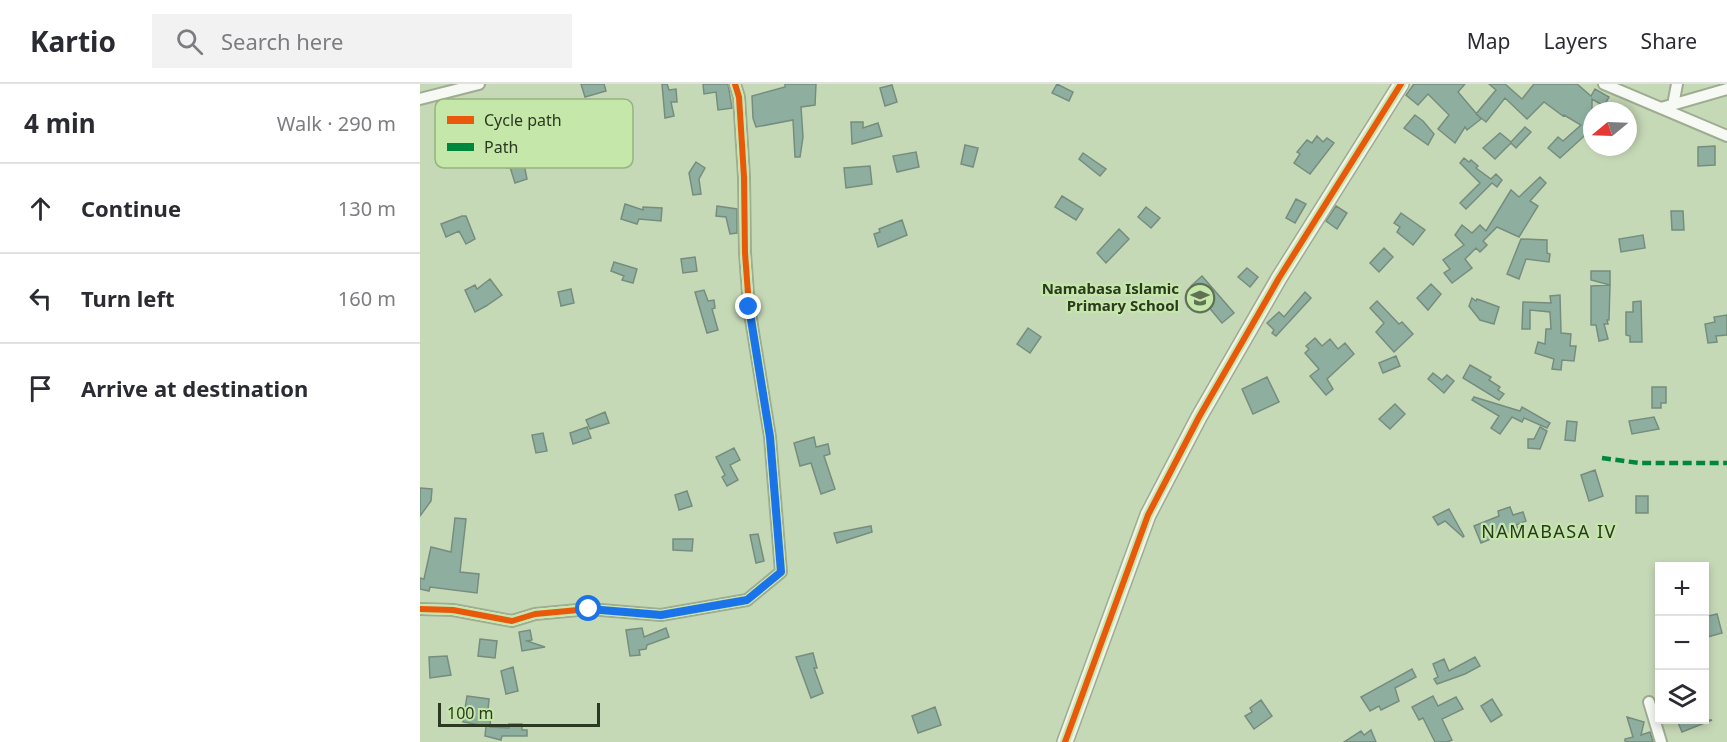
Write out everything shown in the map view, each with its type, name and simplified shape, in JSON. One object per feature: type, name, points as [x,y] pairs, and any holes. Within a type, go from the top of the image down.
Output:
[{"type":"street","points":[[420,99],[479,84]]},
{"type":"street","points":[[420,609],[453,610],[512,621],[535,614],[589,609],[661,615],[747,600],[781,572],[770,437],[749,307],[739,97],[735,84]]},
{"type":"street","points":[[1065,742],[1148,515],[1199,417],[1279,278],[1401,84]]},
{"type":"street","points":[[1604,84],[1727,136]]},
{"type":"street","points":[[1673,105],[1677,84]]},
{"type":"street","points":[[1661,108],[1727,89]]},
{"type":"street","points":[[1649,702],[1661,742]]},
{"type":"building","points":[[581,84],[604,84],[606,91],[585,97]]},
{"type":"building","points":[[662,84],[667,84],[669,90],[676,89],[677,102],[671,102],[674,116],[665,118]]},
{"type":"building","points":[[703,84],[728,84],[732,108],[718,110],[716,92],[704,94]]},
{"type":"building","points":[[785,84],[816,84],[815,105],[801,107],[803,137],[800,157],[795,157],[793,120],[756,127],[753,118],[752,96],[785,87]]},
{"type":"building","points":[[1057,84],[1073,92],[1069,101],[1052,93]]},
{"type":"building","points":[[1414,84],[1465,84],[1458,92],[1481,119],[1467,130],[1465,127],[1455,143],[1438,129],[1449,115],[1428,94],[1418,105],[1406,95]]},
{"type":"building","points":[[1489,84],[1505,84],[1522,99],[1534,84],[1577,84],[1591,96],[1595,89],[1609,97],[1606,102],[1597,102],[1592,99],[1592,102],[1583,102],[1583,137],[1560,158],[1548,148],[1558,137],[1563,141],[1581,125],[1563,116],[1544,102],[1527,119],[1505,98],[1486,122],[1476,114],[1496,90]]},
{"type":"building","points":[[892,85],[897,102],[885,106],[880,88]]},
{"type":"building","points":[[1415,115],[1434,134],[1428,145],[1404,128]]},
{"type":"building","points":[[851,122],[863,122],[863,128],[878,123],[882,136],[852,144]]},
{"type":"building","points":[[1525,127],[1531,132],[1516,148],[1511,143],[1495,159],[1483,148],[1500,133],[1511,142]]},
{"type":"building","points":[[1317,136],[1323,142],[1327,138],[1334,143],[1310,174],[1294,163],[1300,154],[1297,152],[1307,140],[1312,143]]},
{"type":"building","points":[[965,145],[978,148],[973,167],[961,164]]},
{"type":"building","points":[[1715,146],[1715,165],[1698,166],[1698,147]]},
{"type":"building","points":[[916,152],[919,167],[897,172],[893,156]]},
{"type":"building","points":[[1083,153],[1106,169],[1100,176],[1079,159]]},
{"type":"building","points":[[1464,158],[1469,162],[1471,160],[1478,166],[1476,168],[1491,179],[1496,174],[1502,180],[1497,187],[1492,183],[1466,209],[1460,203],[1480,183],[1460,163]]},
{"type":"building","points":[[696,162],[705,168],[699,179],[701,194],[693,195],[689,173]]},
{"type":"building","points":[[870,166],[872,184],[846,188],[844,168]]},
{"type":"building","points":[[510,168],[525,168],[527,179],[515,183]]},
{"type":"building","points":[[1540,177],[1546,183],[1530,201],[1538,206],[1519,237],[1497,227],[1483,241],[1487,245],[1480,252],[1476,248],[1465,259],[1472,268],[1452,283],[1444,273],[1450,269],[1443,260],[1464,245],[1455,235],[1462,225],[1472,233],[1480,225],[1486,231],[1511,190],[1519,197]]},
{"type":"building","points":[[1062,196],[1083,209],[1076,220],[1055,207]]},
{"type":"building","points":[[1296,199],[1306,204],[1295,223],[1286,218]]},
{"type":"building","points":[[625,204],[643,210],[643,207],[662,208],[661,221],[639,219],[637,224],[621,219]]},
{"type":"building","points":[[717,206],[737,209],[737,233],[730,234],[726,217],[716,216]]},
{"type":"building","points":[[1336,206],[1347,213],[1337,229],[1326,221]]},
{"type":"building","points":[[1146,207],[1160,218],[1151,228],[1138,217]]},
{"type":"building","points":[[1671,211],[1683,211],[1684,230],[1672,230]]},
{"type":"building","points":[[1401,213],[1425,230],[1413,245],[1397,232],[1400,227],[1394,223]]},
{"type":"building","points":[[466,216],[475,239],[466,244],[459,231],[446,237],[441,224]]},
{"type":"building","points":[[902,220],[907,235],[878,247],[874,234],[880,232],[879,229]]},
{"type":"building","points":[[1119,229],[1129,239],[1106,263],[1097,253]]},
{"type":"building","points":[[1643,235],[1645,248],[1621,252],[1619,239]]},
{"type":"building","points":[[1521,239],[1547,240],[1547,253],[1550,254],[1549,262],[1526,259],[1519,279],[1507,274]]},
{"type":"building","points":[[1384,248],[1393,257],[1379,272],[1370,263]]},
{"type":"building","points":[[695,257],[697,271],[683,273],[681,259]]},
{"type":"building","points":[[614,262],[637,269],[633,283],[622,280],[624,276],[611,271]]},
{"type":"building","points":[[1247,268],[1258,277],[1250,287],[1238,277]]},
{"type":"building","points":[[1591,271],[1610,271],[1610,285],[1591,280]]},
{"type":"building","points":[[1202,276],[1234,313],[1222,323],[1191,286]]},
{"type":"building","points":[[490,279],[502,295],[475,312],[465,290],[475,285],[477,289]]},
{"type":"building","points":[[1431,284],[1441,294],[1428,310],[1417,298]]},
{"type":"building","points":[[1610,285],[1609,320],[1607,320],[1608,324],[1604,324],[1608,339],[1599,341],[1596,325],[1591,325],[1591,286]]},
{"type":"building","points":[[571,289],[574,303],[561,306],[558,292]]},
{"type":"building","points":[[704,290],[708,301],[714,300],[715,308],[712,309],[718,330],[707,333],[695,292]]},
{"type":"building","points":[[1305,292],[1311,298],[1276,336],[1267,323],[1279,312],[1284,317]]},
{"type":"building","points":[[1560,295],[1561,333],[1571,334],[1570,346],[1576,346],[1574,361],[1562,360],[1561,370],[1552,369],[1554,359],[1535,353],[1538,342],[1545,344],[1546,329],[1551,329],[1550,312],[1530,310],[1530,329],[1522,329],[1523,302],[1551,303],[1550,296]]},
{"type":"building","points":[[1472,298],[1499,307],[1494,324],[1480,320],[1469,306]]},
{"type":"building","points":[[1377,301],[1399,324],[1402,322],[1413,334],[1394,352],[1376,332],[1384,323],[1370,308]]},
{"type":"building","points":[[1641,301],[1642,342],[1630,342],[1630,336],[1626,335],[1626,312],[1633,312],[1633,302]]},
{"type":"building","points":[[1727,315],[1727,335],[1716,336],[1717,342],[1708,343],[1705,324],[1715,322],[1714,317]]},
{"type":"building","points":[[1028,328],[1041,337],[1030,353],[1017,344]]},
{"type":"building","points":[[1315,338],[1322,346],[1330,339],[1338,349],[1345,343],[1354,354],[1327,379],[1333,389],[1326,395],[1310,376],[1319,369],[1305,353],[1309,349],[1306,346]]},
{"type":"building","points":[[1396,356],[1400,366],[1383,373],[1379,363]]},
{"type":"building","points":[[1470,365],[1491,377],[1489,380],[1500,387],[1498,390],[1504,394],[1499,400],[1463,378]]},
{"type":"building","points":[[1433,373],[1442,380],[1447,375],[1454,381],[1444,393],[1428,379]]},
{"type":"building","points":[[1267,377],[1279,402],[1253,414],[1242,389]]},
{"type":"building","points":[[1652,387],[1666,387],[1666,403],[1661,403],[1661,408],[1652,408]]},
{"type":"building","points":[[1474,397],[1520,411],[1522,407],[1550,423],[1547,428],[1524,418],[1522,422],[1512,417],[1500,434],[1491,428],[1499,416],[1472,400]]},
{"type":"building","points":[[1395,404],[1405,414],[1390,429],[1379,419]]},
{"type":"building","points":[[605,412],[609,423],[590,429],[586,420]]},
{"type":"building","points":[[1654,417],[1659,429],[1632,434],[1629,421]]},
{"type":"building","points":[[1567,421],[1577,422],[1575,441],[1565,440]]},
{"type":"building","points":[[587,427],[591,438],[573,444],[570,433]]},
{"type":"building","points":[[1540,427],[1547,431],[1540,449],[1528,448],[1528,439],[1534,439]]},
{"type":"building","points":[[543,433],[547,451],[536,453],[532,435]]},
{"type":"building","points":[[814,437],[816,447],[828,444],[830,454],[824,456],[835,489],[821,494],[811,463],[800,466],[794,443]]},
{"type":"building","points":[[734,448],[740,460],[730,465],[738,480],[727,486],[722,477],[725,475],[716,457]]},
{"type":"building","points":[[1595,470],[1603,496],[1589,501],[1581,475]]},
{"type":"building","points":[[420,488],[432,489],[431,501],[420,516]]},
{"type":"building","points":[[687,491],[692,506],[679,510],[675,495]]},
{"type":"building","points":[[1636,496],[1648,496],[1648,513],[1636,513]]},
{"type":"building","points":[[1510,507],[1513,515],[1523,512],[1526,521],[1516,525],[1518,528],[1481,543],[1474,526],[1499,516],[1498,511]]},
{"type":"building","points":[[1449,509],[1463,537],[1445,521],[1438,525],[1433,517]]},
{"type":"building","points":[[455,518],[466,519],[460,572],[479,574],[477,593],[430,587],[429,591],[420,589],[420,578],[424,579],[431,547],[451,552]]},
{"type":"building","points":[[871,526],[872,532],[837,543],[834,533]]},
{"type":"building","points":[[758,534],[764,561],[756,563],[750,535]]},
{"type":"building","points":[[673,539],[693,539],[692,551],[673,550]]},
{"type":"building","points":[[1717,614],[1722,633],[1709,637],[1709,616]]},
{"type":"building","points":[[642,628],[644,637],[666,628],[669,637],[647,645],[646,649],[639,650],[640,655],[630,656],[626,630]]},
{"type":"building","points":[[530,630],[532,640],[527,641],[545,647],[522,651],[519,632]]},
{"type":"building","points":[[480,639],[497,641],[495,658],[478,656]]},
{"type":"building","points":[[813,653],[817,668],[814,668],[823,693],[811,698],[796,657]]},
{"type":"building","points":[[447,656],[451,675],[430,678],[429,657]]},
{"type":"building","points":[[1475,657],[1480,666],[1437,684],[1434,679],[1438,677],[1433,664],[1444,659],[1449,671]]},
{"type":"building","points":[[513,667],[518,691],[506,694],[501,671]]},
{"type":"building","points":[[1412,669],[1416,677],[1395,688],[1399,701],[1381,710],[1379,706],[1370,711],[1361,697]]},
{"type":"building","points":[[467,696],[489,699],[490,727],[509,728],[509,724],[522,724],[522,730],[527,730],[527,736],[502,736],[501,740],[485,736],[486,726],[463,722]]},
{"type":"building","points":[[1433,696],[1438,706],[1456,697],[1463,709],[1442,719],[1452,740],[1447,742],[1435,742],[1423,718],[1419,720],[1412,707]]},
{"type":"building","points":[[1492,699],[1502,715],[1491,722],[1481,706]]},
{"type":"building","points":[[1261,700],[1272,716],[1254,729],[1245,716],[1252,712],[1250,708]]},
{"type":"building","points":[[935,707],[941,725],[918,733],[912,716]]},
{"type":"building","points":[[1627,717],[1644,722],[1641,735],[1650,732],[1653,742],[1625,742],[1625,739],[1633,737]]},
{"type":"building","points":[[1679,724],[1702,724],[1682,732]]},
{"type":"building","points":[[1371,730],[1376,742],[1344,742],[1361,731],[1364,735]]},
{"type":"marked path","points":[[1602,458],[1639,463],[1727,463]]},
{"type":"cycle path","points":[[420,609],[453,610],[512,621],[535,614],[589,609],[661,615],[747,600],[781,572],[770,437],[749,307],[739,97],[735,84]]},
{"type":"cycle path","points":[[1065,742],[1148,515],[1199,417],[1279,278],[1401,84]]},
{"type":"place","name":"Namabasa Islamic Primary School","points":[[1200,298]]},
{"type":"district","name":"NAMABASA IV","points":[[1549,532]]},
{"type":"route","points":[[589,609],[661,615],[747,600],[781,572],[770,437],[749,307]]}]
